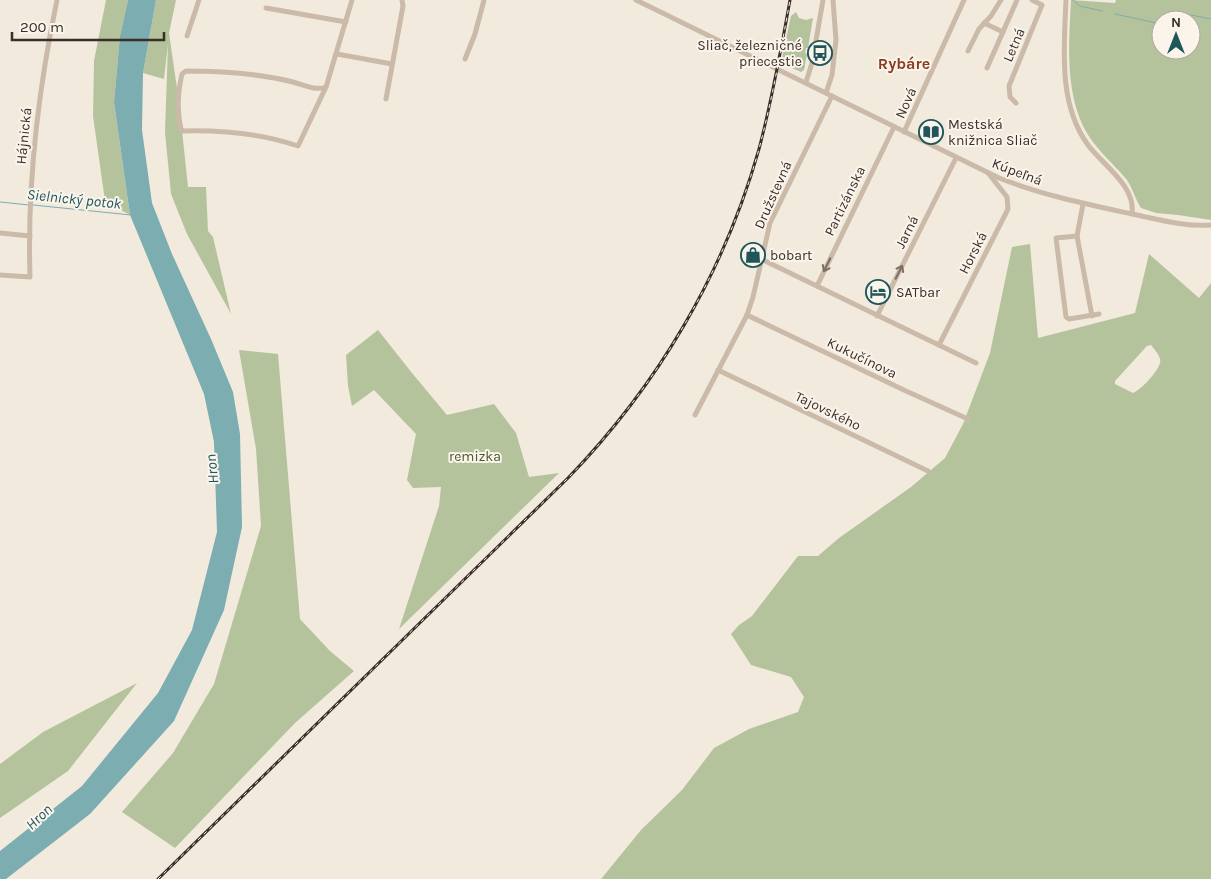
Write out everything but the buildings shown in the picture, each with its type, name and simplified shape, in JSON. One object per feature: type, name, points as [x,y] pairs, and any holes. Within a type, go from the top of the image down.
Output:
[{"type":"street","name":"Hájnická","points":[[0,275],[30,277],[32,158],[57,0]]},
{"type":"street","points":[[186,36],[198,0]]},
{"type":"street","points":[[326,87],[317,89],[270,77],[222,71],[186,71],[182,74],[179,111],[180,125],[183,131],[241,133],[271,138],[298,146],[326,87],[352,0]]},
{"type":"street","points":[[386,99],[403,6],[402,0]]},
{"type":"street","points":[[465,59],[475,34],[484,0]]},
{"type":"street","name":"Kúpeľná","points":[[636,0],[806,82],[989,174],[1035,191],[1083,204],[1192,225],[1211,226]]},
{"type":"street","points":[[806,82],[812,64],[823,0]]},
{"type":"street","points":[[826,93],[831,81],[836,40],[833,0]]},
{"type":"street","name":"Nová","points":[[904,132],[964,0]]},
{"type":"street","points":[[968,51],[976,35],[1001,0]]},
{"type":"street","points":[[987,68],[1017,0]]},
{"type":"street","name":"Letná","points":[[1016,103],[1010,97],[1009,86],[1042,5],[1032,0]]},
{"type":"street","points":[[1066,0],[1064,61],[1074,118],[1088,146],[1118,178],[1130,196],[1132,214]]},
{"type":"street","points":[[266,8],[346,22]]},
{"type":"street","points":[[984,23],[1003,32]]},
{"type":"street","points":[[337,54],[392,64]]},
{"type":"street","points":[[222,64],[222,71]]},
{"type":"street","name":"Družstevná","points":[[695,415],[747,315],[753,297],[767,232],[774,213],[832,96]]},
{"type":"street","name":"Partizánska","points":[[817,286],[894,127]]},
{"type":"street","name":"Jarná","points":[[877,316],[956,158]]},
{"type":"street","name":"Horská","points":[[939,345],[1008,209],[1007,197],[989,174]]},
{"type":"street","points":[[1083,204],[1077,236],[1092,316]]},
{"type":"street","points":[[0,233],[30,236]]},
{"type":"street","points":[[1077,236],[1056,238],[1066,317],[1069,319],[1099,314]]},
{"type":"street","points":[[761,259],[976,363]]},
{"type":"street","name":"Kukučínova","points":[[747,315],[968,419]]},
{"type":"street","name":"Tajovského","points":[[718,370],[928,471]]},
{"type":"green space","points":[[106,0],[128,0],[120,36],[114,102],[130,215],[105,201],[93,116],[94,61]]},
{"type":"green space","points":[[156,0],[176,0],[169,33],[188,187],[206,187],[208,231],[213,237],[231,314],[187,234],[171,194],[165,132],[168,44],[164,79],[143,73]]},
{"type":"green space","points":[[1071,0],[1115,3],[1116,0],[1211,0],[1211,220],[1156,213],[1141,208],[1127,180],[1092,141],[1083,126],[1073,96],[1069,48]]},
{"type":"green space","points":[[796,12],[799,18],[806,20],[813,18],[808,48],[806,48],[805,53],[807,54],[804,70],[801,72],[781,63],[791,16]]},
{"type":"green space","points":[[1030,244],[1038,338],[1135,313],[1149,254],[1199,298],[1211,283],[1211,879],[601,879],[641,830],[682,790],[714,748],[749,729],[798,712],[804,697],[791,677],[751,665],[731,634],[739,625],[752,616],[798,556],[818,556],[839,538],[911,487],[945,458],[963,424],[990,353],[1012,247]],"holes":[[[1151,345],[1159,355],[1160,363],[1146,383],[1133,393],[1115,384],[1115,381],[1147,346]]]},
{"type":"green space","name":"remizka","points":[[378,330],[447,415],[494,404],[516,433],[529,477],[559,473],[399,629],[439,506],[441,487],[413,488],[407,480],[416,434],[374,390],[352,406],[348,386],[346,355]]},
{"type":"green space","points":[[239,350],[278,354],[300,619],[330,651],[354,671],[295,723],[175,848],[122,812],[173,753],[214,684],[261,526],[256,449]]},
{"type":"green space","points":[[137,683],[68,771],[0,818],[0,764],[43,732]]},
{"type":"water","points":[[128,0],[156,0],[143,73],[142,130],[152,203],[172,254],[233,392],[240,434],[242,527],[224,610],[174,721],[90,814],[6,879],[0,879],[0,851],[82,786],[158,693],[192,630],[217,532],[214,442],[204,394],[130,215],[114,102],[120,36]]},
{"type":"waterway","points":[[1073,0],[1080,6],[1102,11]]},
{"type":"waterway","points":[[1115,14],[1151,22]]},
{"type":"waterway","points":[[1201,17],[1211,19]]},
{"type":"waterway","points":[[780,62],[804,67]]},
{"type":"waterway","name":"Sielnický potok","points":[[0,202],[29,205]]},
{"type":"waterway","name":"Sielnický potok","points":[[33,205],[131,215]]},
{"type":"railway","points":[[158,879],[568,478],[631,405],[659,366],[684,325],[707,283],[727,240],[759,149],[780,56],[790,0]]},
{"type":"place","name":"Sliač, železničné priecestie","points":[[820,53]]},
{"type":"place","name":"Mestská knižnica Sliač","points":[[931,132]]},
{"type":"place","name":"bobart","points":[[753,255]]},
{"type":"place","name":"SATbar","points":[[878,292]]},
{"type":"district","name":"Rybáre","points":[[904,63]]},
{"type":"water label","name":"Hron","points":[[212,469]]},
{"type":"water label","name":"Hron","points":[[39,817]]}]
